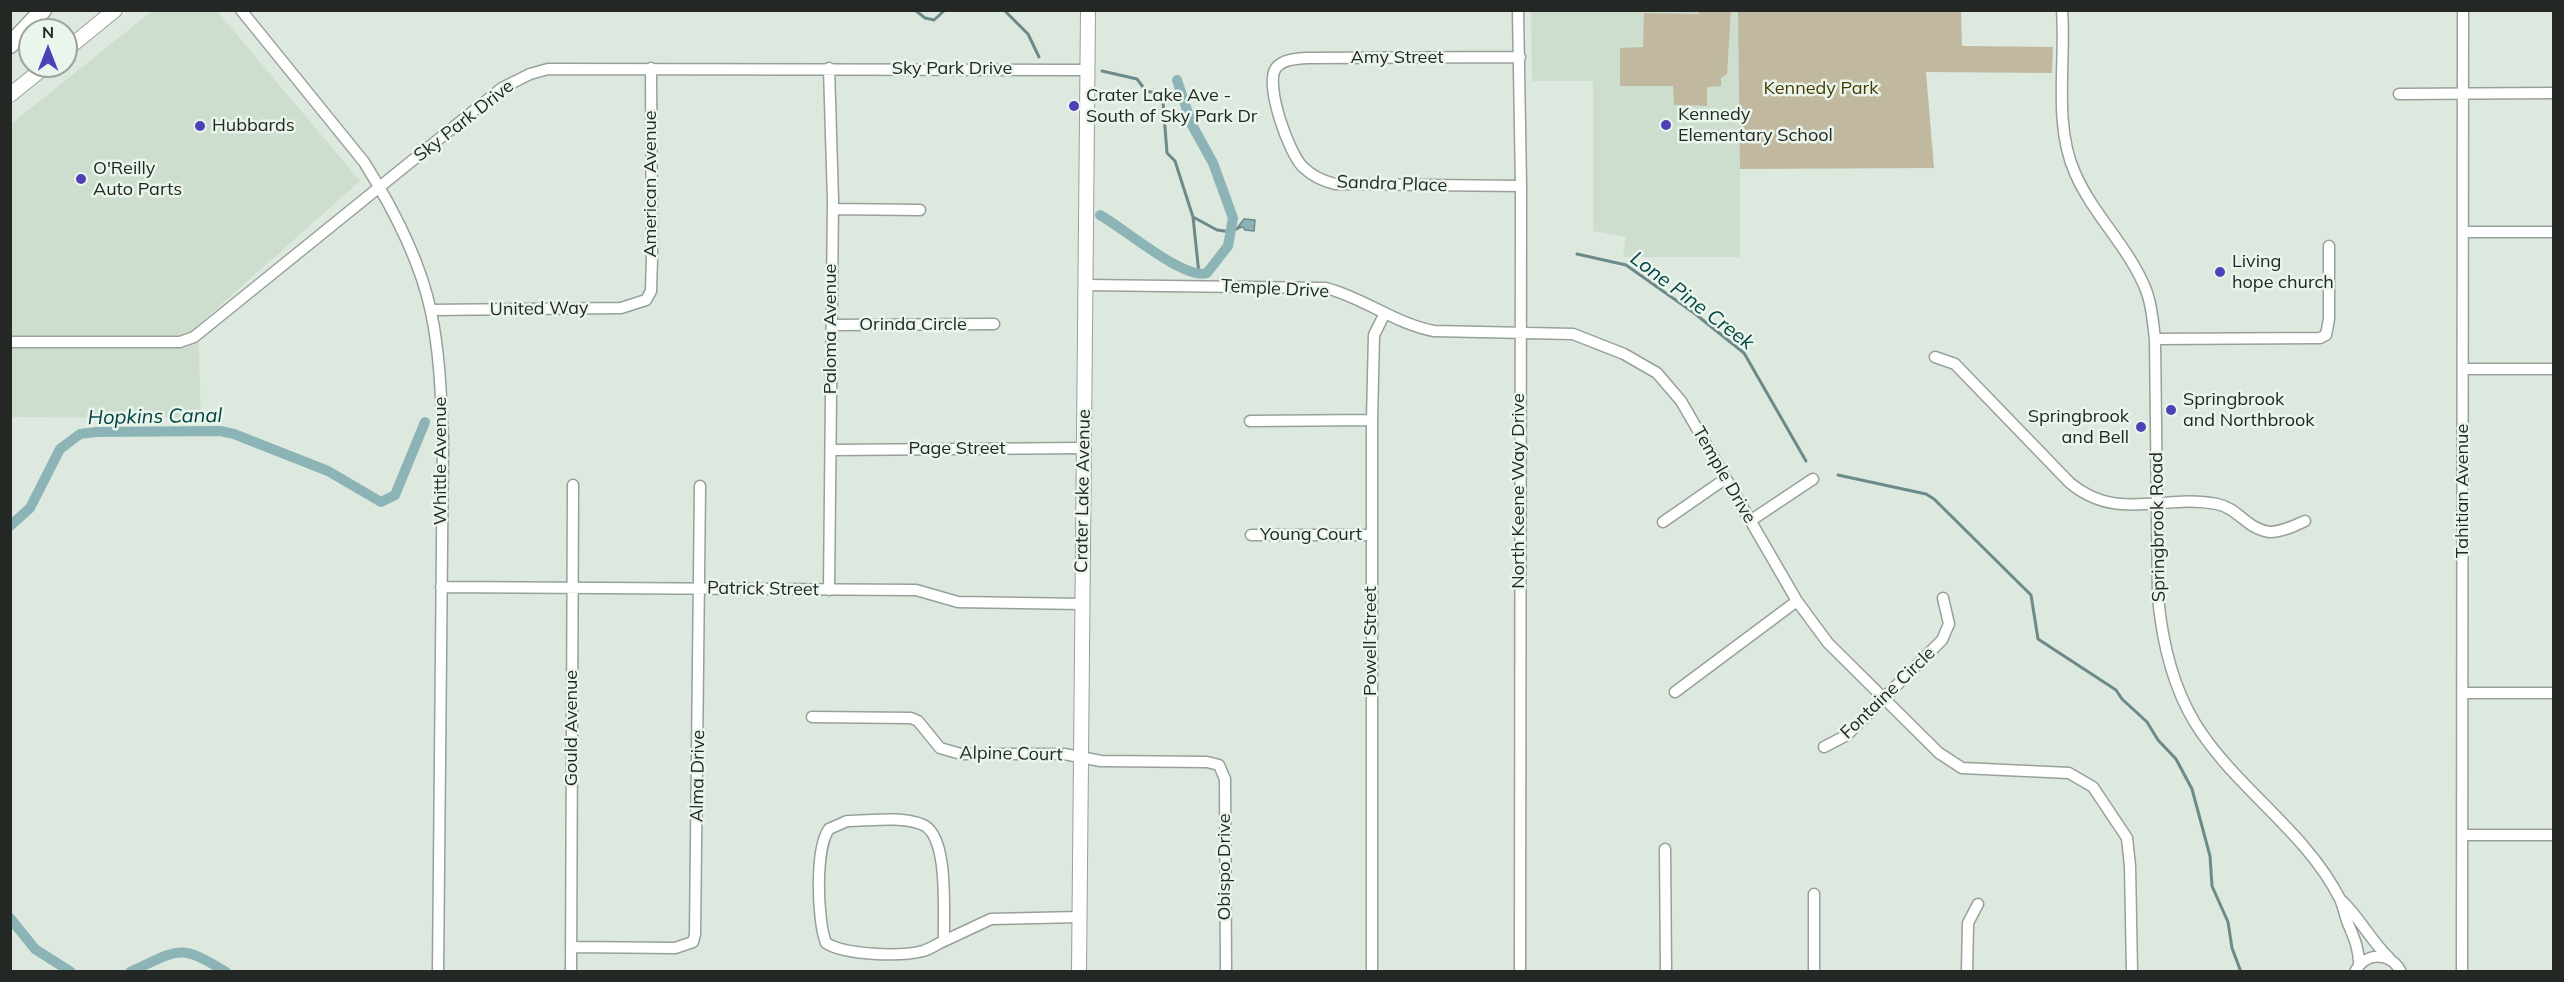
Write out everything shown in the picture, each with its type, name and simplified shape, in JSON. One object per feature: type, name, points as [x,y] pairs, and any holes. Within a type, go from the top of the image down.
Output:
[{"type":"highway","points":[[10,45],[43,10]]},
{"type":"main road","points":[[78,40],[115,10]]},
{"type":"main road","name":"Crater Lake Avenue","points":[[1079,972],[1088,10]]},
{"type":"main road","points":[[10,95],[31,78]]},
{"type":"street","name":"Whittle Avenue","points":[[241,10],[364,162],[380,187],[403,230],[431,310],[438,352],[443,440],[438,972]]},
{"type":"street","name":"North Keene Way Drive","points":[[1518,10],[1521,186],[1519,333],[1520,972]]},
{"type":"street","name":"Springbrook Road","points":[[2062,10],[2064,130],[2068,152],[2086,196],[2140,277],[2151,309],[2155,339],[2161,628],[2171,669],[2194,722],[2221,759],[2307,851],[2340,900],[2357,942],[2357,968]]},
{"type":"street","name":"Tahitian Avenue","points":[[2462,972],[2463,10]]},
{"type":"street","name":"Amy Street","points":[[1277,67],[1283,62],[1306,58],[1520,57]]},
{"type":"street","name":"Sandra Place","points":[[1277,67],[1271,84],[1273,97],[1297,161],[1323,181],[1335,184],[1521,186]]},
{"type":"street","name":"American Avenue","points":[[646,300],[651,291],[652,257],[651,68]]},
{"type":"street","name":"Paloma Avenue","points":[[829,68],[832,209],[829,590]]},
{"type":"street","name":"Sky Park Drive","points":[[10,342],[180,342],[194,337],[514,80],[548,69],[1087,70]]},
{"type":"street","points":[[2399,94],[2553,93]]},
{"type":"street","points":[[832,209],[920,210]]},
{"type":"street","points":[[2463,232],[2553,232]]},
{"type":"street","points":[[2155,339],[2320,338],[2325,335],[2329,319],[2329,246]]},
{"type":"street","name":"Temple Drive","points":[[1085,285],[1314,287],[1337,291],[1420,328],[1434,331],[1573,334],[1624,354],[1657,373],[1681,401],[1797,601],[1828,643],[1939,753],[1962,768],[2069,773],[2092,787],[2127,838],[2130,866],[2132,972]]},
{"type":"street","name":"United Way","points":[[431,310],[621,308],[646,300]]},
{"type":"street","name":"Powell Street","points":[[1372,972],[1372,420],[1374,335],[1385,313]]},
{"type":"street","name":"Orinda Circle","points":[[832,325],[994,324]]},
{"type":"street","points":[[1935,357],[1955,364],[1965,373],[2070,483],[2089,497],[2110,503],[2216,504],[2232,510],[2259,530],[2272,532],[2305,521]]},
{"type":"street","points":[[2464,369],[2553,369]]},
{"type":"street","points":[[1250,421],[1372,420]]},
{"type":"street","name":"Page Street","points":[[831,450],[1084,447]]},
{"type":"street","points":[[1662,522],[1725,479]]},
{"type":"street","points":[[1750,521],[1813,479]]},
{"type":"street","name":"Gould Avenue","points":[[571,972],[573,485]]},
{"type":"street","name":"Alma Drive","points":[[571,947],[675,948],[693,942],[697,926],[700,486]]},
{"type":"street","name":"Young Court","points":[[1251,535],[1371,535]]},
{"type":"street","name":"Patrick Street","points":[[441,587],[916,590],[958,602],[1082,604]]},
{"type":"street","name":"Fontaine Circle","points":[[1824,747],[1847,735],[1942,640],[1949,624],[1943,598]]},
{"type":"street","points":[[1675,692],[1797,601]]},
{"type":"street","points":[[2463,693],[2553,693]]},
{"type":"street","name":"Alpine Court","points":[[812,717],[911,718],[918,721],[940,748],[961,754],[1081,756],[1101,761],[1207,762],[1219,765]]},
{"type":"street","name":"Obispo Drive","points":[[1219,765],[1225,779],[1226,972]]},
{"type":"street","points":[[944,941],[941,854],[938,839],[932,830],[924,824],[909,821],[846,821],[829,828],[820,847],[821,925],[826,943],[845,952],[923,951],[991,919],[1079,918]]},
{"type":"street","points":[[2462,835],[2553,835]]},
{"type":"street","points":[[1665,849],[1666,972]]},
{"type":"street","points":[[1814,894],[1814,972]]},
{"type":"street","name":"Springbrook Road","points":[[2340,900],[2355,914],[2370,938],[2402,970]]},
{"type":"street","points":[[1967,972],[1968,923],[1978,904]]},
{"type":"street","points":[[2357,968],[2370,957],[2389,958]]},
{"type":"shaded area","points":[[152,11],[217,11],[360,181],[198,325],[201,418],[11,417],[11,124],[68,78],[78,78],[78,70]]},
{"type":"shaded area","name":"Kennedy Elementary School","points":[[1531,11],[1740,11],[1740,257],[1623,257],[1626,237],[1593,231],[1593,81],[1532,81]]},
{"type":"green space","points":[[1699,11],[1731,11],[1727,74],[1721,78],[1721,86],[1707,87],[1707,106],[1674,105],[1673,86],[1620,86],[1620,48],[1643,47],[1644,13],[1699,14]]},
{"type":"green space","name":"Kennedy Park","points":[[1738,11],[1961,11],[1962,46],[2053,47],[2052,73],[1926,72],[1934,168],[1740,169]]},
{"type":"water","points":[[1244,219],[1255,220],[1254,231],[1245,230],[1243,227],[1237,228]]},
{"type":"waterway","name":"Lone Pine Creek","points":[[915,10],[925,18],[934,20],[945,10]]},
{"type":"waterway","name":"Lone Pine Creek","points":[[1004,10],[1028,34],[1039,57]]},
{"type":"waterway","name":"Lone Pine Creek","points":[[1102,71],[1137,79],[1146,91],[1155,93],[1163,102],[1167,153],[1175,161],[1193,217],[1217,230],[1231,232],[1240,227]]},
{"type":"waterway","name":"Hopkins Canal","points":[[1100,215],[1169,261],[1197,273],[1207,273],[1228,246],[1233,218],[1213,163],[1192,125],[1177,80]]},
{"type":"waterway","name":"Lone Pine Creek","points":[[1193,217],[1199,274]]},
{"type":"waterway","name":"Lone Pine Creek","points":[[1577,254],[1626,265],[1694,313],[1744,353],[1806,461]]},
{"type":"waterway","name":"Hopkins Canal","points":[[10,526],[30,508],[60,449],[80,434],[220,431],[234,434],[328,471],[381,502],[395,495],[425,422]]},
{"type":"waterway","name":"Lone Pine Creek","points":[[1838,475],[1926,494],[1934,499],[2031,595],[2038,639],[2116,690],[2122,699],[2147,722],[2158,740],[2176,759],[2192,789],[2210,856],[2212,886],[2228,922],[2232,948],[2241,972]]},
{"type":"waterway","name":"Hopkins Canal","points":[[10,918],[35,949],[71,972]]},
{"type":"waterway","name":"Hopkins Canal","points":[[130,972],[178,952],[198,956],[226,972]]},
{"type":"place","name":"Crater Lake Ave - South of Sky Park Dr","points":[[1074,106]]},
{"type":"place","name":"Kennedy Elementary School","points":[[1666,125]]},
{"type":"place","name":"Hubbards","points":[[200,126]]},
{"type":"place","name":"O'Reilly Auto Parts","points":[[81,179]]},
{"type":"place","name":"Living hope church","points":[[2220,272]]},
{"type":"place","name":"Springbrook and Northbrook","points":[[2171,410]]},
{"type":"place","name":"Springbrook and Bell","points":[[2141,427]]}]
